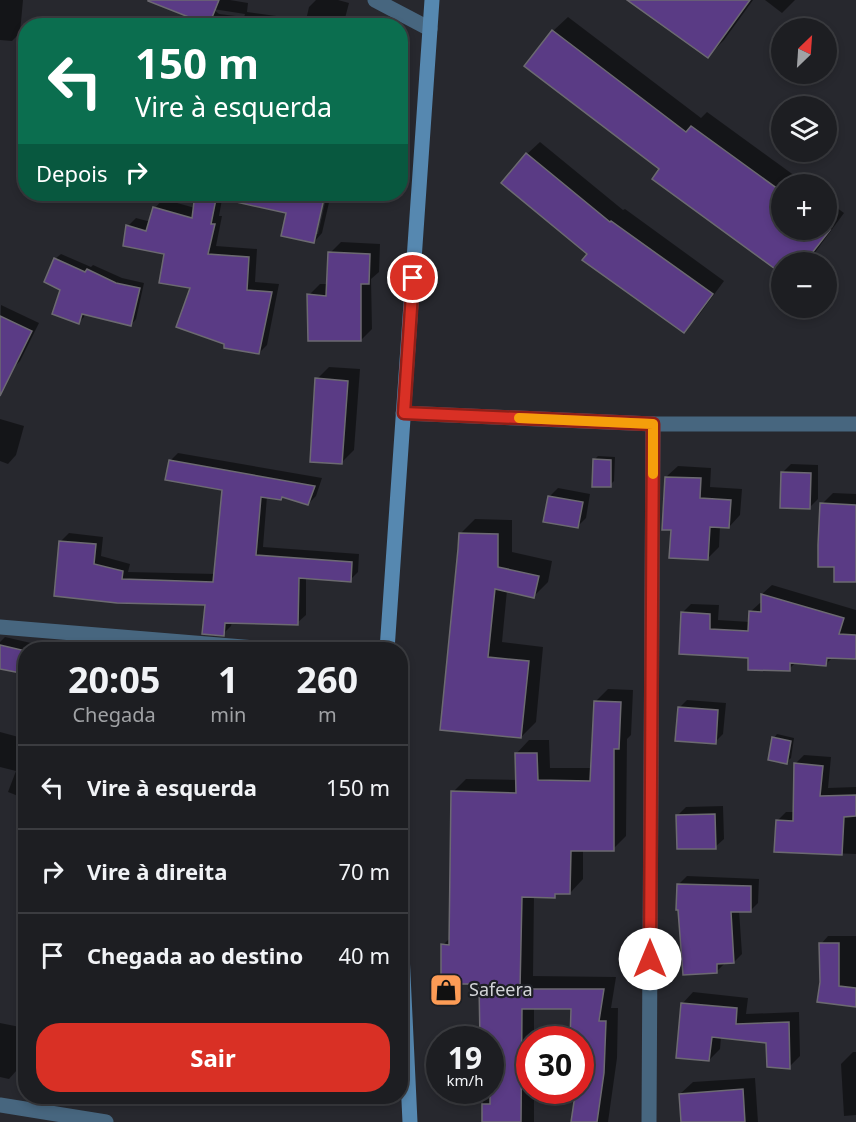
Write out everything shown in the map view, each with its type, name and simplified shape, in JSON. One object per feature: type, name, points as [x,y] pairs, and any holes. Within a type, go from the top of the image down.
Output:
[{"type":"main road","points":[[388,642],[432,0]]},
{"type":"main road","points":[[408,1080],[410,1122]]},
{"type":"street","points":[[375,0],[430,29]]},
{"type":"street","points":[[404,413],[653,424],[856,424]]},
{"type":"street","points":[[649,1122],[653,424]]},
{"type":"street","points":[[0,627],[182,642]]},
{"type":"street","points":[[0,1106],[106,1122]]},
{"type":"building","points":[[219,0],[212,18],[191,18],[148,1]]},
{"type":"building","points":[[627,0],[750,0],[708,58]]},
{"type":"building","points":[[552,30],[686,132],[691,126],[771,184],[771,240],[822,240],[813,252],[771,252],[771,266],[652,179],[659,169],[524,66]]},
{"type":"building","points":[[526,153],[610,222],[713,294],[684,333],[582,260],[587,254],[501,183]]},
{"type":"building","points":[[194,201],[216,201],[211,224],[215,224],[208,254],[249,257],[247,290],[272,292],[259,354],[224,348],[224,344],[176,327],[190,288],[159,283],[164,254],[123,246],[126,225],[146,231],[153,207],[192,218]]},
{"type":"building","points":[[323,201],[314,243],[281,236],[286,213],[236,202]]},
{"type":"building","points":[[328,252],[370,254],[369,284],[361,284],[361,341],[308,341],[307,294],[326,296]]},
{"type":"building","points":[[54,258],[85,272],[87,269],[116,283],[140,288],[131,326],[82,314],[79,324],[52,314],[60,290],[44,282]]},
{"type":"building","points":[[0,316],[32,331],[0,396]]},
{"type":"building","points":[[315,378],[348,381],[342,464],[310,462]]},
{"type":"building","points":[[593,459],[611,460],[611,487],[592,487]]},
{"type":"building","points":[[169,460],[315,486],[308,505],[282,497],[281,500],[261,497],[256,555],[352,562],[351,582],[299,578],[298,625],[225,623],[224,636],[202,634],[205,605],[117,603],[54,596],[59,541],[96,544],[94,564],[123,571],[122,579],[213,582],[222,490],[165,480]]},
{"type":"building","points":[[781,472],[811,473],[810,509],[780,508]]},
{"type":"building","points":[[665,477],[701,478],[700,498],[731,500],[729,528],[710,527],[708,560],[669,558],[671,530],[662,530]]},
{"type":"building","points":[[548,496],[583,502],[578,528],[543,522]]},
{"type":"building","points":[[820,503],[856,505],[856,582],[834,582],[834,567],[818,567]]},
{"type":"building","points":[[459,533],[498,534],[498,567],[539,576],[534,598],[495,589],[488,657],[529,661],[521,738],[440,730]]},
{"type":"building","points":[[761,594],[844,618],[839,634],[856,635],[856,659],[827,658],[826,666],[790,663],[790,671],[748,670],[748,658],[679,654],[681,612],[710,614],[710,629],[748,631],[749,611],[761,612]]},
{"type":"building","points":[[0,645],[18,649],[18,672],[0,669]]},
{"type":"building","points":[[594,701],[621,702],[619,749],[614,749],[614,851],[571,851],[570,894],[555,894],[555,898],[522,897],[520,989],[604,989],[599,1021],[606,1021],[604,1073],[597,1122],[571,1122],[574,1104],[594,1104],[594,1026],[570,1026],[571,1009],[522,1009],[522,1026],[516,1026],[516,1104],[521,1104],[521,1122],[482,1122],[482,1104],[504,1104],[504,1026],[480,1026],[479,984],[441,984],[441,944],[449,945],[451,791],[516,793],[515,753],[537,753],[538,780],[590,781]]},
{"type":"building","points":[[678,707],[718,710],[716,744],[675,741]]},
{"type":"building","points":[[772,737],[791,741],[787,764],[768,760]]},
{"type":"building","points":[[794,763],[823,766],[820,796],[856,795],[856,816],[844,817],[842,855],[774,852],[776,820],[793,821]]},
{"type":"building","points":[[715,814],[716,849],[677,849],[676,815]]},
{"type":"building","points":[[677,884],[751,886],[751,912],[731,912],[734,963],[717,964],[717,973],[683,975],[678,910],[676,910]]},
{"type":"building","points":[[819,943],[839,943],[839,986],[856,988],[856,1007],[817,1002],[820,982]]},
{"type":"building","points":[[681,1003],[737,1008],[736,1024],[789,1022],[790,1069],[767,1067],[766,1043],[712,1037],[709,1061],[676,1058]]},
{"type":"building","points":[[743,1089],[745,1122],[681,1122],[679,1094]]},
{"type":"slow traffic","points":[[519,418],[653,424],[653,474]]},
{"type":"place","name":"Safeera","points":[[446,990]]},
{"type":"route","points":[[413,278],[404,413],[653,424],[650,959]]}]
